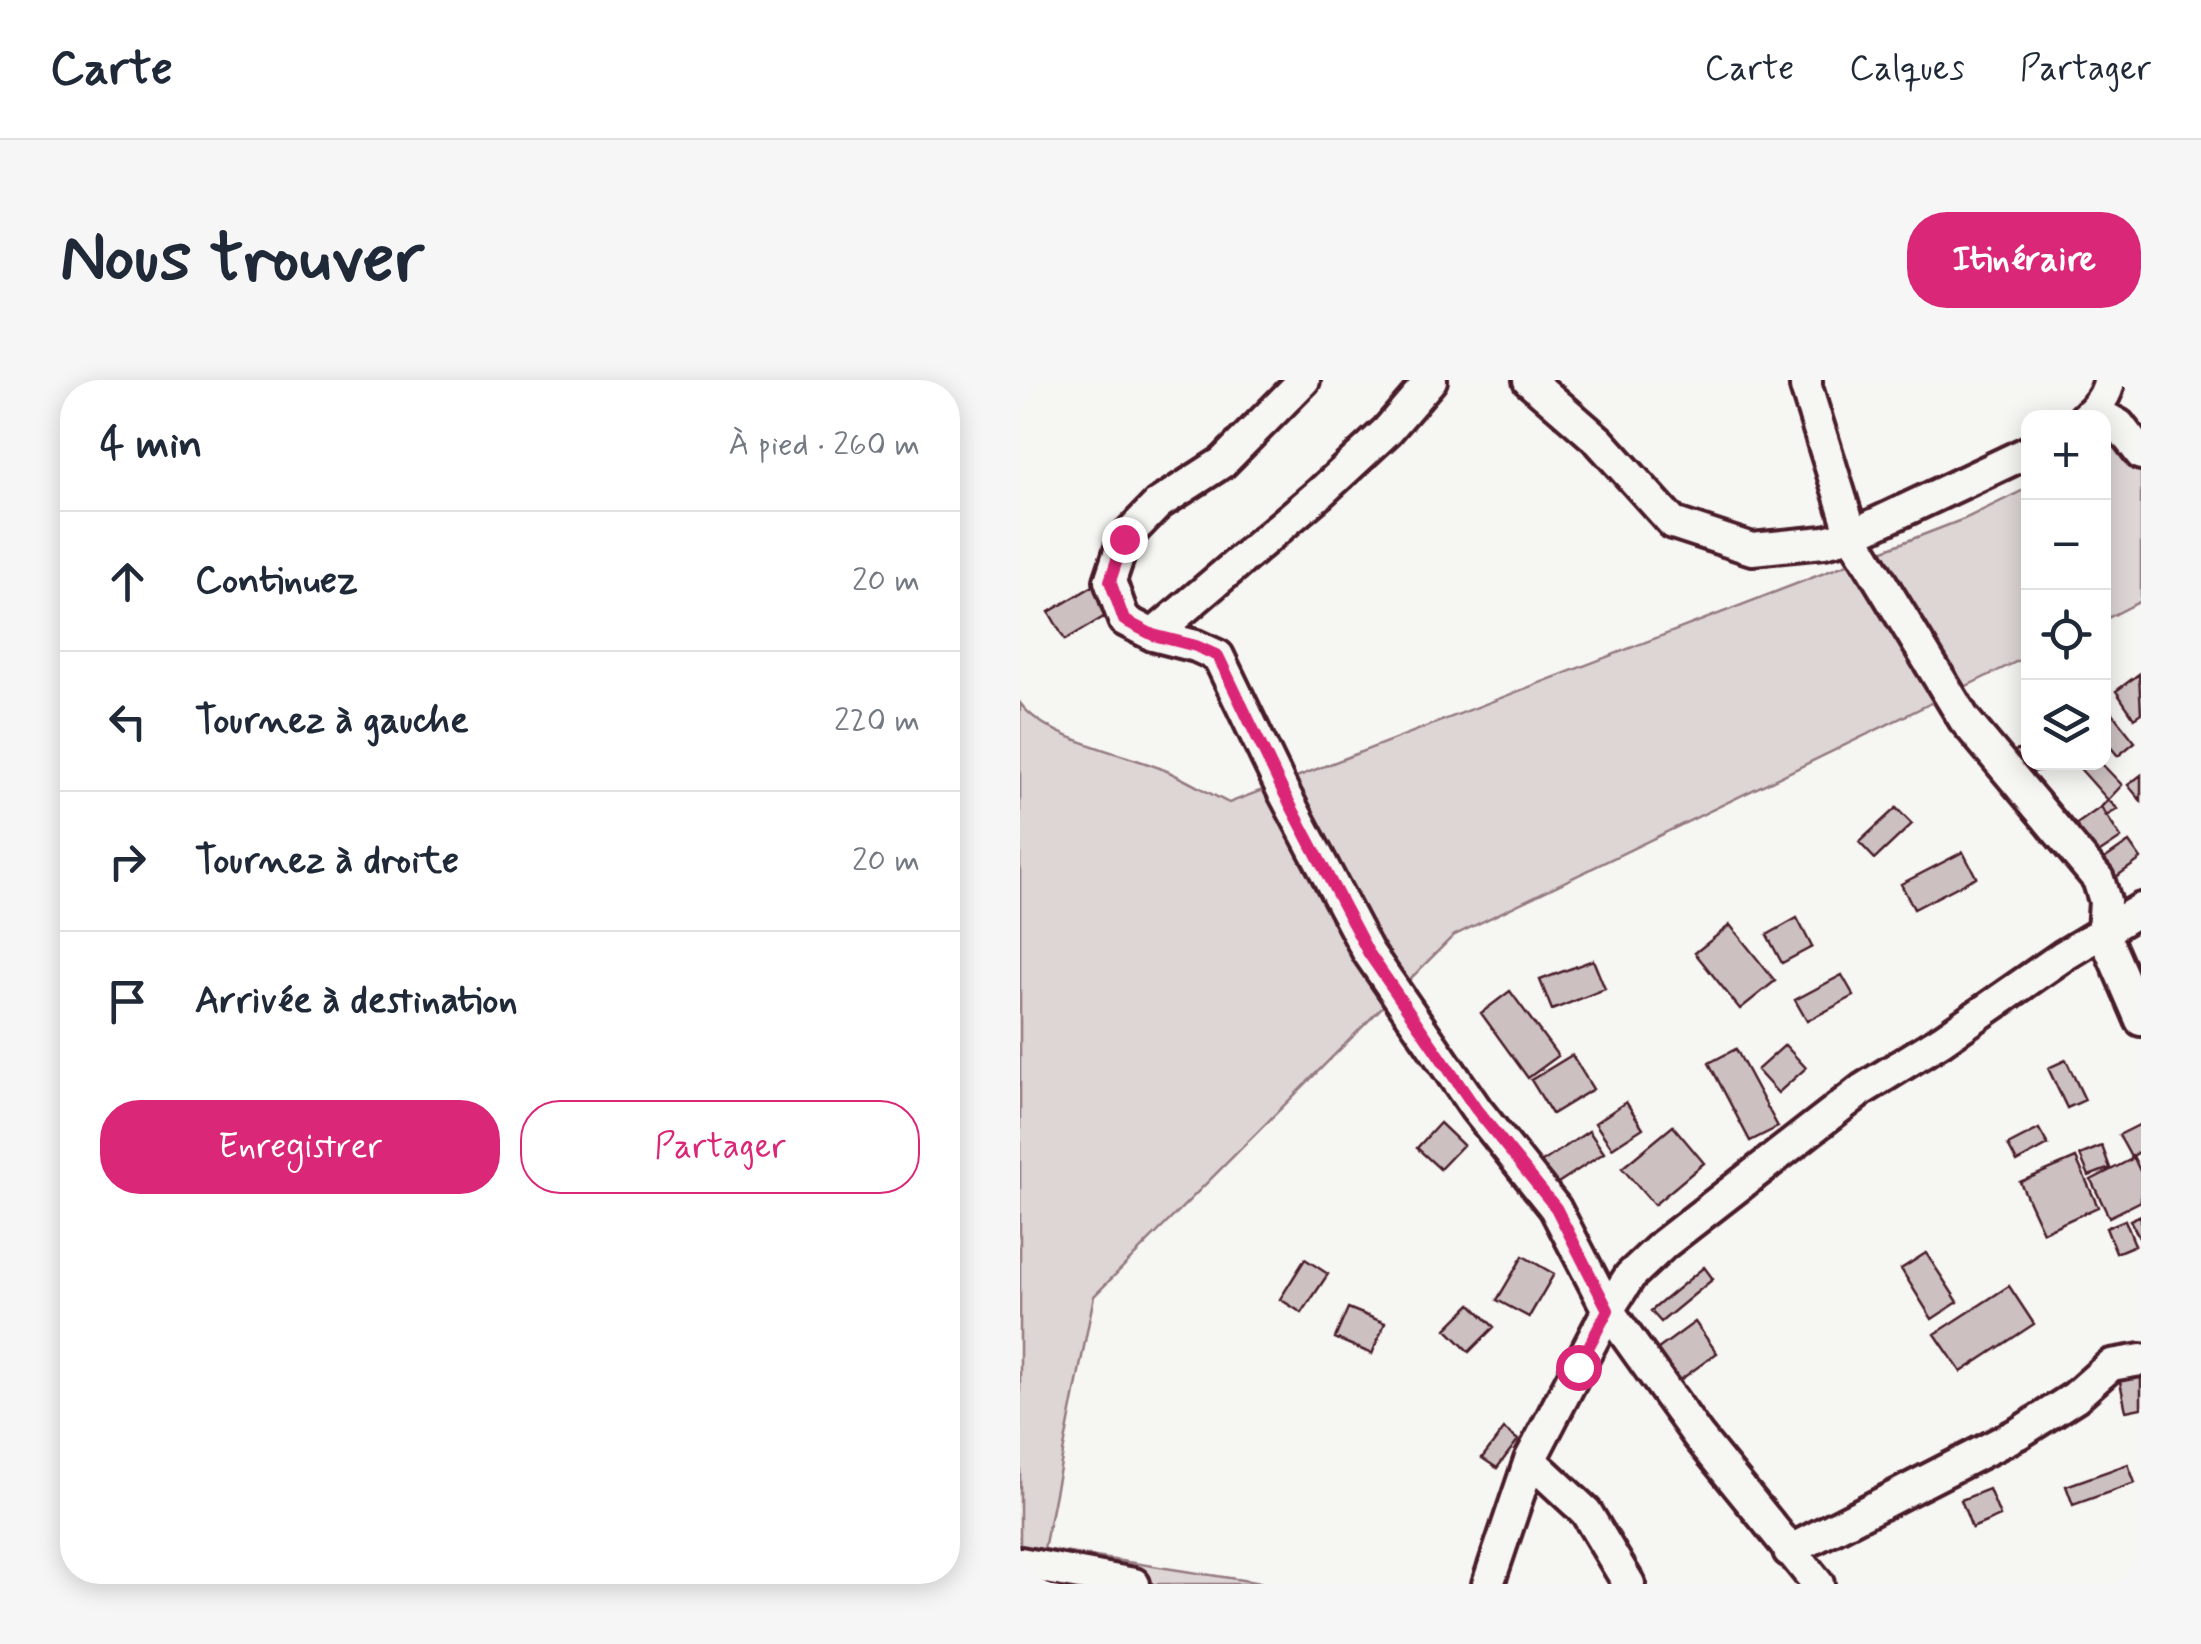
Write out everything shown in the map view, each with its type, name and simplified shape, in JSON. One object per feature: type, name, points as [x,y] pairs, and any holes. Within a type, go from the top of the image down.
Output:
[{"type":"street","points":[[1304,380],[1224,462],[1158,504],[1124,539],[1110,581],[1124,620],[1153,635],[1218,656],[1282,789],[1368,952],[1476,1109],[1556,1208],[1608,1310],[1698,1436],[1818,1584]]},
{"type":"street","points":[[1153,635],[1334,480],[1387,431],[1431,380]]},
{"type":"street","points":[[1530,380],[1598,441],[1673,523],[1752,549],[1824,542],[1852,535],[2021,455]]},
{"type":"street","points":[[1806,380],[1852,535],[1964,719],[2098,879],[2105,901],[2103,932],[2141,1020]]},
{"type":"street","points":[[2093,410],[2109,387],[2109,380]]},
{"type":"street","points":[[2111,422],[2119,425],[2141,454]]},
{"type":"street","points":[[1488,1584],[1530,1460],[1608,1310],[1630,1276],[1664,1244],[1849,1100],[2141,908]]},
{"type":"street","points":[[1789,1551],[2019,1433],[2075,1397],[2111,1366],[2141,1360]]},
{"type":"street","points":[[1530,1460],[1586,1512],[1629,1584]]},
{"type":"street","points":[[1020,1563],[1134,1584]]},
{"type":"shaded area","points":[[2141,434],[2141,601],[2111,616],[2111,500],[2111,449]]},
{"type":"shaded area","points":[[2021,491],[2021,659],[1453,936],[1094,1296],[1044,1549],[1268,1584],[1020,1584],[1020,703],[1049,727],[1167,771],[1229,803],[1964,519]]},
{"type":"building","points":[[1095,585],[1112,612],[1065,640],[1049,612]]},
{"type":"building","points":[[2139,674],[2141,713],[2134,718],[2116,691]]},
{"type":"building","points":[[2111,712],[2135,742],[2118,756],[2111,748]]},
{"type":"building","points":[[2021,749],[2021,770],[2040,770],[2020,775],[2014,751]]},
{"type":"building","points":[[2081,770],[2108,770],[2122,785],[2108,800]]},
{"type":"building","points":[[2141,775],[2141,801],[2128,785]]},
{"type":"building","points":[[2108,800],[2118,809],[2106,816],[2101,807]]},
{"type":"building","points":[[2101,807],[2121,838],[2091,858],[2071,828]]},
{"type":"building","points":[[1896,808],[1912,824],[1875,859],[1859,842]]},
{"type":"building","points":[[2129,842],[2141,859],[2106,884],[2094,866]]},
{"type":"building","points":[[1963,852],[1976,877],[1914,909],[1901,884]]},
{"type":"building","points":[[1797,918],[1812,947],[1782,963],[1767,935]]},
{"type":"building","points":[[1730,925],[1775,981],[1740,1009],[1695,953]]},
{"type":"building","points":[[1593,960],[1605,989],[1552,1010],[1540,980]]},
{"type":"building","points":[[1842,975],[1854,996],[1807,1021],[1795,1000]]},
{"type":"building","points":[[1510,991],[1558,1056],[1528,1078],[1481,1013]]},
{"type":"building","points":[[1785,1045],[1806,1068],[1778,1093],[1757,1070]]},
{"type":"building","points":[[1736,1049],[1778,1127],[1750,1141],[1709,1063]]},
{"type":"building","points":[[1572,1055],[1593,1089],[1552,1114],[1531,1080]]},
{"type":"building","points":[[2066,1060],[2085,1100],[2067,1108],[2048,1068]]},
{"type":"building","points":[[1626,1102],[1643,1128],[1612,1148],[1595,1123]]},
{"type":"building","points":[[1440,1123],[1463,1145],[1440,1169],[1417,1148]]},
{"type":"building","points":[[2141,1124],[2141,1151],[2131,1157],[2119,1135]]},
{"type":"building","points":[[1673,1126],[1704,1163],[1654,1205],[1622,1168]]},
{"type":"building","points":[[2039,1129],[2048,1145],[2017,1162],[2008,1145]]},
{"type":"building","points":[[1589,1131],[1604,1153],[1544,1192],[1530,1170]]},
{"type":"building","points":[[2102,1146],[2110,1168],[2089,1176],[2080,1155]]},
{"type":"building","points":[[2076,1158],[2098,1207],[2043,1232],[2020,1182]]},
{"type":"building","points":[[2134,1158],[2141,1173],[2141,1201],[2109,1217],[2091,1180]]},
{"type":"building","points":[[2141,1215],[2141,1241],[2130,1220]]},
{"type":"building","points":[[2125,1220],[2135,1245],[2116,1253],[2106,1228]]},
{"type":"building","points":[[1926,1253],[1958,1302],[1932,1319],[1901,1269]]},
{"type":"building","points":[[1523,1256],[1554,1274],[1529,1317],[1497,1300]]},
{"type":"building","points":[[1305,1259],[1328,1274],[1302,1313],[1280,1299]]},
{"type":"building","points":[[1704,1267],[1713,1279],[1661,1322],[1651,1311]]},
{"type":"building","points":[[2009,1286],[2034,1324],[1961,1372],[1935,1334]]},
{"type":"building","points":[[1471,1304],[1494,1327],[1469,1352],[1446,1329]]},
{"type":"building","points":[[1348,1308],[1385,1323],[1372,1354],[1335,1338]]},
{"type":"building","points":[[1695,1322],[1717,1353],[1676,1383],[1654,1352]]},
{"type":"building","points":[[2141,1367],[2141,1408],[2126,1411],[2118,1372]]},
{"type":"building","points":[[1504,1429],[1518,1440],[1497,1468],[1482,1458]]},
{"type":"building","points":[[2128,1464],[2135,1483],[2073,1505],[2066,1486]]},
{"type":"building","points":[[1989,1489],[2000,1516],[1972,1528],[1961,1500]]},
{"type":"route","points":[[1124,539],[1110,581],[1124,620],[1153,635],[1218,656],[1282,789],[1368,952],[1476,1109],[1556,1208],[1608,1310],[1578,1367]]}]
